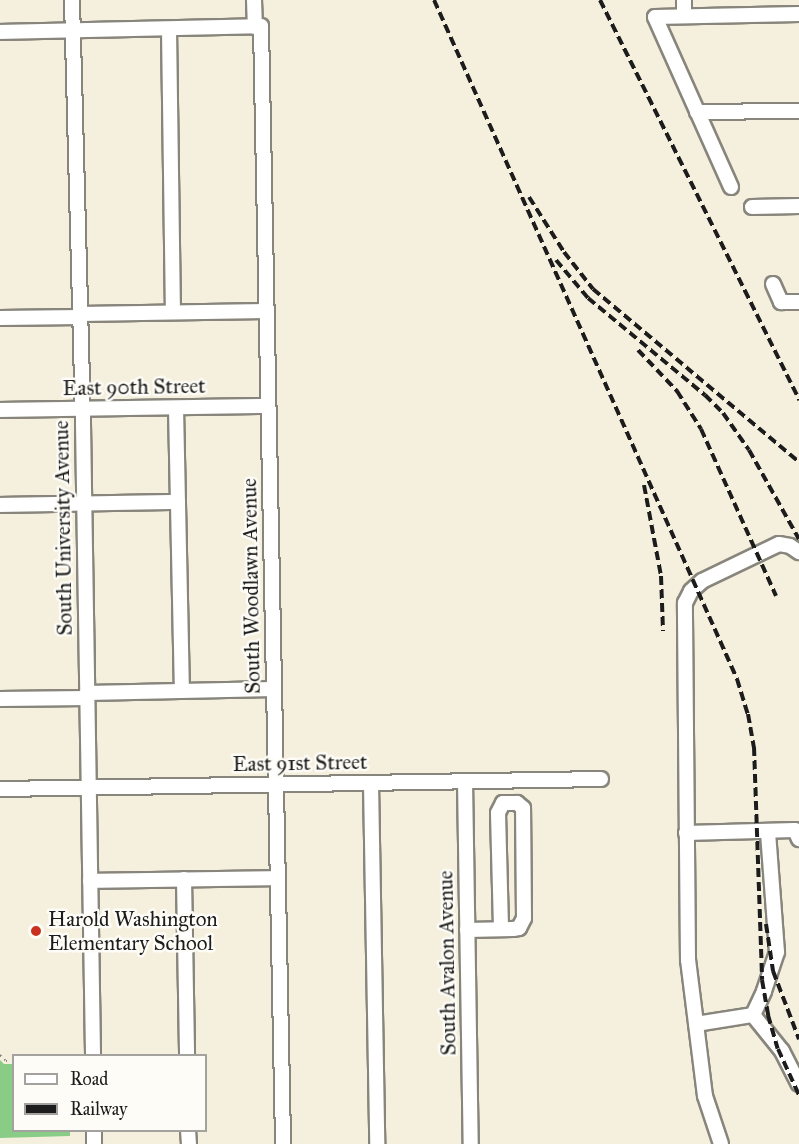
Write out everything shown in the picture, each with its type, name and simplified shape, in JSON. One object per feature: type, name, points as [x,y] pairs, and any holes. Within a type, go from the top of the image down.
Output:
[{"type":"street","name":"South University Avenue","points":[[72,0],[84,504],[93,1054]]},
{"type":"street","name":"South Woodlawn Avenue","points":[[254,0],[258,26],[266,311],[284,1144]]},
{"type":"street","points":[[684,0],[684,16]]},
{"type":"street","points":[[731,187],[655,16],[684,16],[782,7],[799,14]]},
{"type":"street","points":[[0,32],[258,26]]},
{"type":"street","points":[[170,29],[173,312]]},
{"type":"street","points":[[697,112],[799,111]]},
{"type":"street","points":[[752,207],[799,206]]},
{"type":"street","points":[[773,284],[781,302],[799,302]]},
{"type":"street","points":[[0,318],[266,311]]},
{"type":"street","name":"East 90th Street","points":[[0,410],[268,406]]},
{"type":"street","points":[[176,408],[182,691]]},
{"type":"street","points":[[0,505],[178,502]]},
{"type":"street","points":[[721,1144],[705,1096],[688,960],[685,603],[690,591],[702,581],[779,544],[790,546],[799,552]]},
{"type":"street","points":[[0,699],[182,691],[274,690]]},
{"type":"street","name":"East 91st Street","points":[[0,789],[601,778]]},
{"type":"street","name":"South Avalon Avenue","points":[[465,781],[471,1144]]},
{"type":"street","points":[[371,783],[377,1144]]},
{"type":"street","points":[[468,930],[501,929],[519,928],[524,918],[523,808],[517,803],[503,803],[498,813],[501,929]]},
{"type":"street","points":[[686,833],[795,830],[799,838]]},
{"type":"street","points":[[753,1015],[777,952],[768,831]]},
{"type":"street","points":[[90,881],[278,878]]},
{"type":"street","points":[[184,879],[187,1054]]},
{"type":"street","points":[[696,1024],[753,1015]]},
{"type":"street","points":[[753,1015],[782,1051],[799,1084]]},
{"type":"green space","points":[[0,1060],[4,1064],[12,1064],[12,1132],[70,1132],[70,1136],[0,1138]]},
{"type":"railway","points":[[434,0],[737,679],[748,714],[754,747],[762,980],[768,1015],[778,1049],[799,1095]]},
{"type":"railway","points":[[600,0],[799,400]]},
{"type":"railway","points":[[529,197],[564,252],[593,289],[799,462]]},
{"type":"railway","points":[[556,260],[588,298],[705,395],[723,413],[749,450],[799,539]]},
{"type":"railway","points":[[638,350],[677,391],[701,429],[776,596]]},
{"type":"railway","points":[[644,485],[661,576],[663,631]]},
{"type":"railway","points":[[766,924],[773,971],[799,1039]]},
{"type":"place","name":"Harold Washington Elementary School","points":[[36,931]]}]
